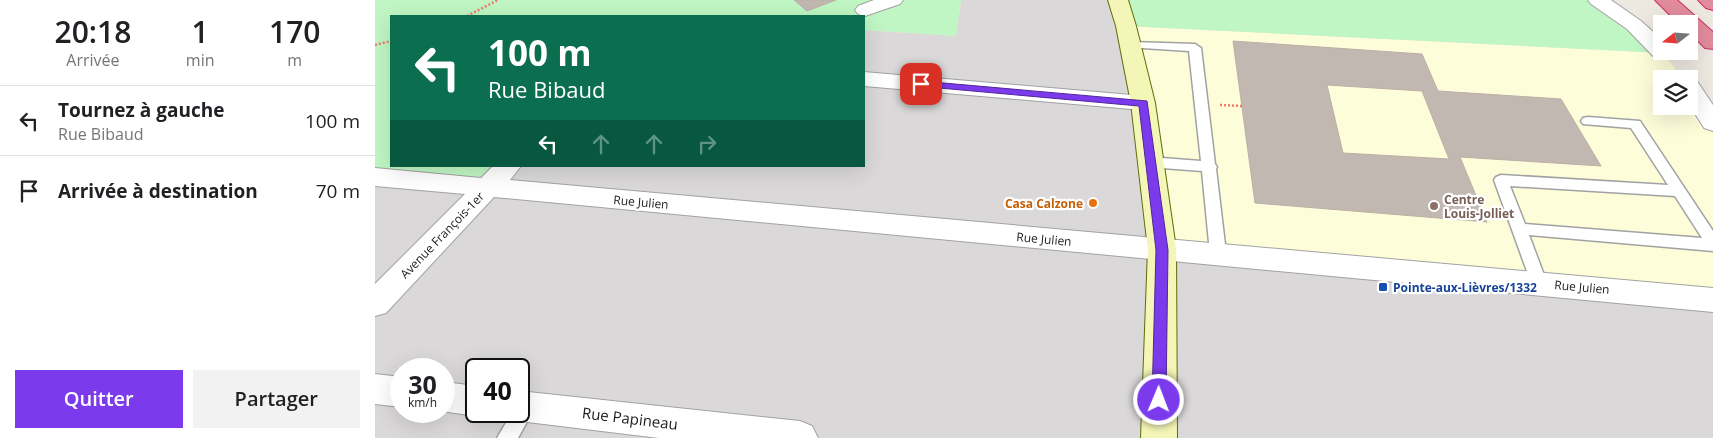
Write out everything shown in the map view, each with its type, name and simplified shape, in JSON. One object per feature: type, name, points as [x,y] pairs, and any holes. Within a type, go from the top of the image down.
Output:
[{"type":"highway","points":[[1665,0],[1713,43]]},
{"type":"highway","points":[[1708,0],[1713,4]]},
{"type":"street","points":[[865,10],[893,0]]},
{"type":"street","points":[[1118,0],[1131,45],[1143,103],[1149,162],[1162,250],[1159,438]]},
{"type":"street","points":[[1598,0],[1634,25],[1675,67],[1713,123]]},
{"type":"street","points":[[865,79],[1143,103]]},
{"type":"street","name":"Avenue François-1er","points":[[375,304],[507,167]]},
{"type":"street","name":"Rue Julien","points":[[375,177],[1713,300]]},
{"type":"street","points":[[375,389],[390,391]]},
{"type":"street","name":"Rue Papineau","points":[[530,407],[800,438]]},
{"type":"lane","points":[[1131,45],[1195,48],[1210,167],[1218,253]]},
{"type":"lane","points":[[1588,121],[1635,124],[1713,244]]},
{"type":"lane","points":[[1149,162],[1210,167]]},
{"type":"lane","points":[[1539,283],[1501,180],[1679,191]]},
{"type":"lane","points":[[1519,229],[1713,244]]},
{"type":"lane","points":[[507,438],[514,423]]},
{"type":"path","points":[[469,15],[498,0]]},
{"type":"path","points":[[375,45],[390,41]]},
{"type":"shaded area","points":[[961,0],[1118,0],[1126,26],[1713,300],[1713,438],[375,438],[375,177],[496,167],[865,167],[865,30],[956,36]]},
{"type":"shaded area","name":"Centre Louis-Jolliet","points":[[1126,26],[1653,52],[1653,60],[1668,60],[1676,70],[1653,70],[1653,115],[1698,115],[1698,100],[1713,123],[1713,300],[1162,249]]},
{"type":"green space","points":[[375,0],[961,0],[956,36],[865,30],[865,15],[390,15],[390,167],[507,167],[488,188],[375,177]]},
{"type":"green space","points":[[1118,0],[1598,0],[1634,25],[1653,43],[1653,52],[1126,26]]},
{"type":"building","points":[[794,0],[836,0],[807,11]]},
{"type":"building","points":[[1233,41],[1422,54],[1438,91],[1561,99],[1601,166],[1460,157],[1487,222],[1255,203]],"holes":[[[1327,85],[1422,91],[1449,159],[1343,153]]]},
{"type":"place","name":"Casa Calzone","points":[[1093,203]]},
{"type":"place","name":"Centre Louis-Jolliet","points":[[1434,206]]},
{"type":"place","name":"Pointe-aux-Lièvres/1332","points":[[1383,287]]},
{"type":"route","points":[[921,84],[1143,103],[1149,162],[1162,250],[1159,400]]}]
